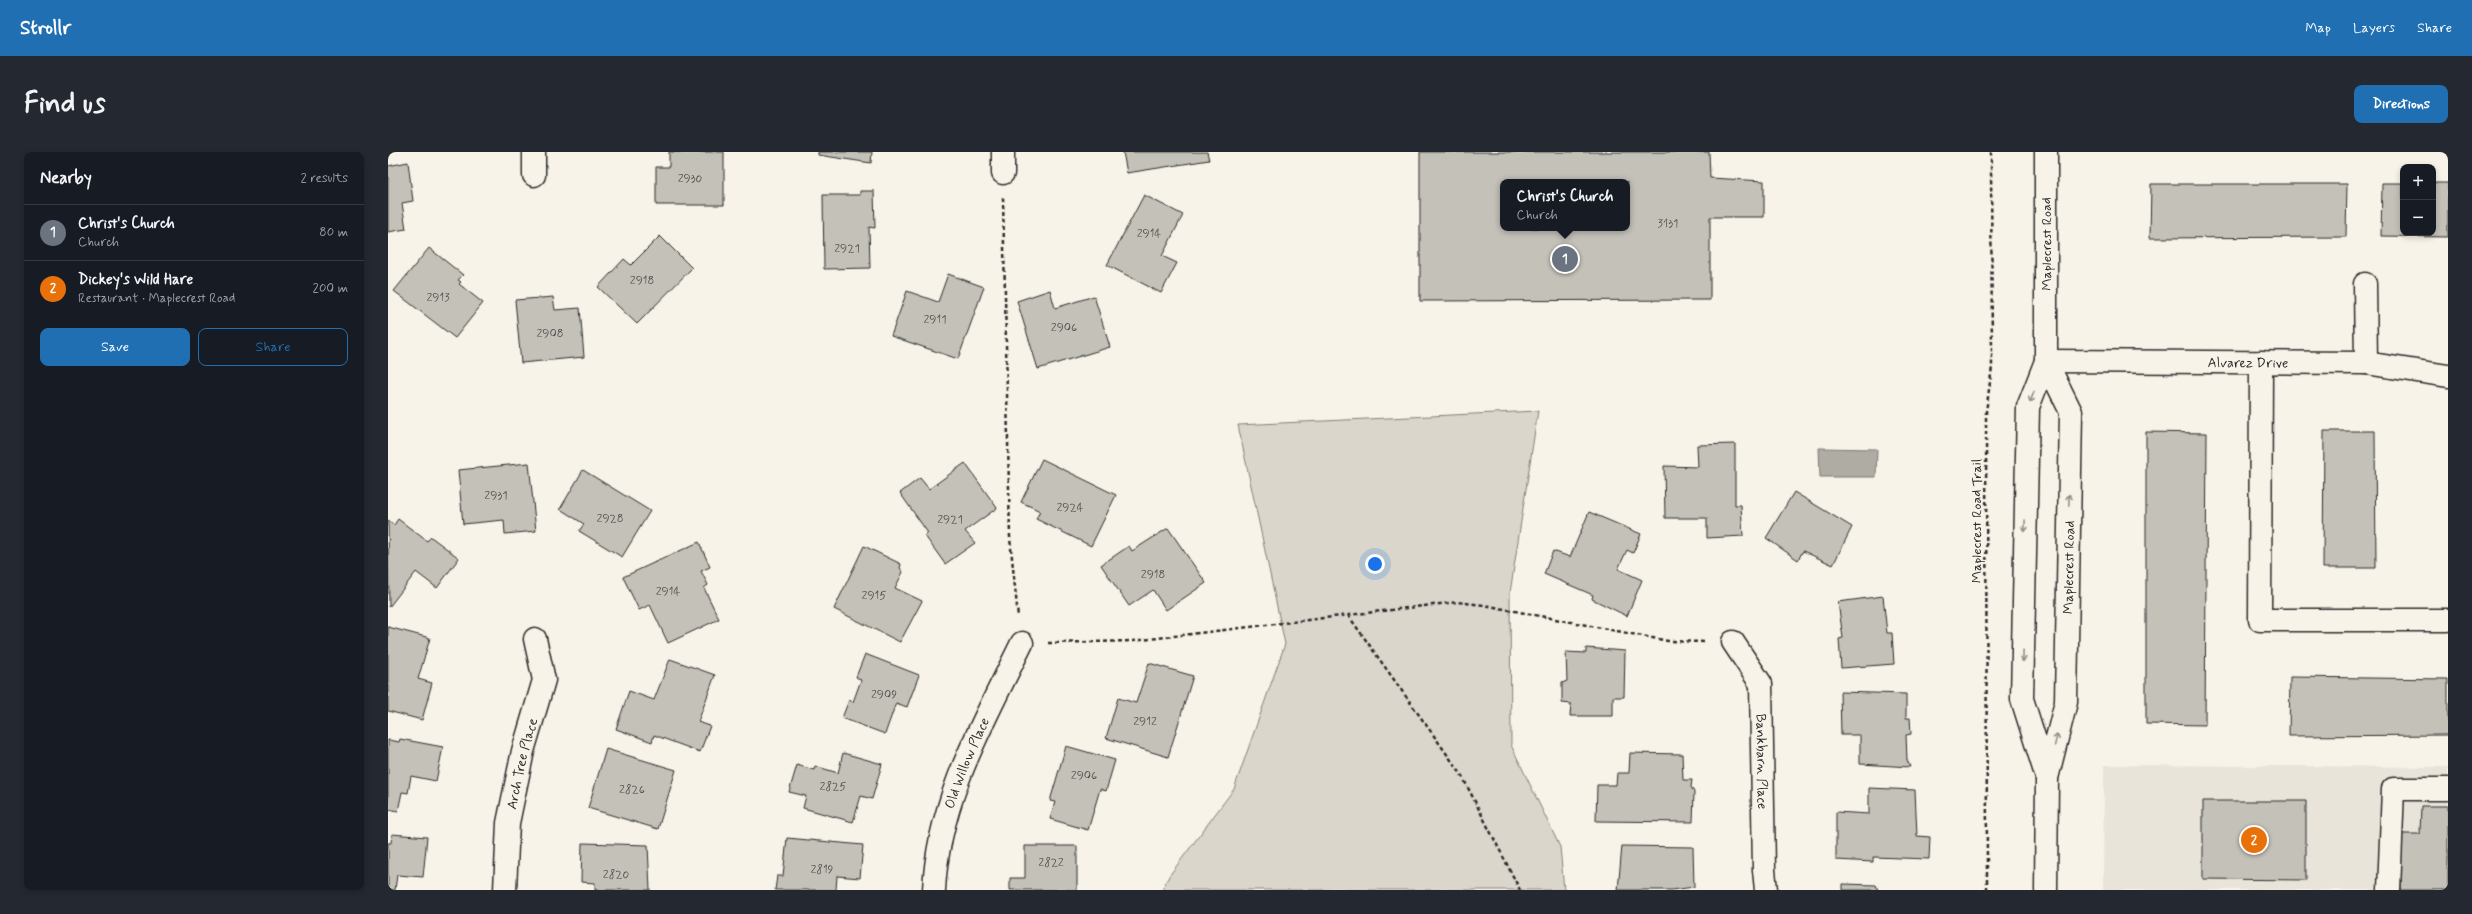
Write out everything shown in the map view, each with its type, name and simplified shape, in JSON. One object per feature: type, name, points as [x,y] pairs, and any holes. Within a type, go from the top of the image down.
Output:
[{"type":"street","points":[[534,152],[534,175]]},
{"type":"street","name":"Maplecrest Road","points":[[2046,152],[2046,361],[2028,407],[2022,699],[2047,778]]},
{"type":"street","points":[[2365,284],[2366,363]]},
{"type":"street","name":"Maplecrest Road","points":[[2046,361],[2071,412],[2066,702],[2047,778],[2046,890]]},
{"type":"street","name":"Alvarez Drive","points":[[2046,361],[2366,363],[2448,376]]},
{"type":"street","points":[[2262,362],[2260,620],[2448,620]]},
{"type":"street","name":"Arch Tree Place","points":[[505,890],[508,823],[523,752],[544,680],[536,639]]},
{"type":"street","name":"Bankbarn Place","points":[[1733,642],[1761,684],[1764,870],[1766,890]]},
{"type":"street","name":"Old Willow Place","points":[[934,890],[935,865],[945,816],[956,784],[1022,643]]},
{"type":"street","points":[[2389,890],[2393,789],[2448,789]]},
{"type":"path","name":"Maplecrest Road Trail","points":[[1987,890],[1986,412],[1992,367],[1991,152]]},
{"type":"path","points":[[1003,162],[1010,538],[1014,592],[1022,643],[1132,641],[1457,602],[1484,605],[1668,641],[1733,642]]},
{"type":"path","points":[[1348,615],[1461,774],[1520,890]]},
{"type":"shaded area","points":[[1538,411],[1510,593],[1511,745],[1560,847],[1564,890],[1162,890],[1169,876],[1234,789],[1285,644],[1238,425]]},
{"type":"shaded area","points":[[1819,448],[1877,449],[1876,477],[1820,477]]},
{"type":"shaded area","points":[[2104,765],[2448,767],[2448,890],[2103,890]]},
{"type":"building","points":[[669,152],[724,152],[724,205],[656,205],[656,167],[669,167]]},
{"type":"building","points":[[818,152],[872,152],[871,163],[818,155]]},
{"type":"building","points":[[1123,152],[1207,152],[1209,160],[1127,173]]},
{"type":"building","points":[[1420,152],[1709,152],[1710,178],[1764,181],[1764,217],[1710,217],[1710,300],[1420,301]]},
{"type":"building","points":[[408,162],[413,201],[402,203],[406,229],[388,232],[388,166]]},
{"type":"building","points":[[2382,183],[2400,183],[2400,236],[2436,236],[2436,183],[2448,183],[2448,237],[2381,236]]},
{"type":"building","points":[[2151,184],[2347,184],[2346,237],[2150,238]]},
{"type":"building","points":[[860,191],[874,191],[875,228],[869,227],[870,268],[824,269],[823,195],[860,195]]},
{"type":"building","points":[[1144,195],[1183,215],[1162,256],[1177,263],[1161,293],[1107,265]]},
{"type":"building","points":[[660,236],[692,268],[637,324],[598,287],[624,259],[631,265]]},
{"type":"building","points":[[429,248],[463,275],[458,280],[461,282],[459,284],[483,303],[455,338],[394,291]]},
{"type":"building","points":[[948,274],[984,287],[958,359],[891,336],[907,291],[938,302]]},
{"type":"building","points":[[1050,290],[1055,308],[1094,296],[1110,347],[1038,369],[1017,301]]},
{"type":"building","points":[[553,297],[555,310],[580,308],[584,357],[521,363],[515,300]]},
{"type":"building","points":[[2324,431],[2375,431],[2376,568],[2323,568]]},
{"type":"building","points":[[2146,432],[2207,433],[2205,725],[2146,724]]},
{"type":"building","points":[[1735,444],[1735,505],[1741,505],[1743,536],[1707,538],[1707,518],[1665,518],[1664,466],[1698,467],[1697,445]]},
{"type":"building","points":[[1042,459],[1116,495],[1091,546],[1036,519],[1040,511],[1021,502]]},
{"type":"building","points":[[529,463],[536,531],[505,534],[504,520],[463,524],[458,470]]},
{"type":"building","points":[[965,463],[997,508],[965,531],[975,543],[945,564],[925,536],[928,533],[900,493],[920,478],[929,489]]},
{"type":"building","points":[[583,470],[650,511],[622,557],[579,531],[584,524],[560,509]]},
{"type":"building","points":[[1794,492],[1852,527],[1833,565],[1803,551],[1798,560],[1766,538]]},
{"type":"building","points":[[1589,512],[1641,534],[1633,553],[1627,550],[1618,569],[1642,580],[1627,616],[1592,599],[1593,595],[1544,574],[1553,551],[1570,557]]},
{"type":"building","points":[[398,519],[427,541],[431,537],[459,558],[437,588],[416,572],[389,607],[388,521],[394,525]]},
{"type":"building","points":[[1168,528],[1206,583],[1166,610],[1153,590],[1129,606],[1101,565],[1129,546],[1132,551]]},
{"type":"building","points":[[699,542],[710,567],[701,571],[708,585],[704,588],[719,619],[668,643],[650,605],[639,610],[623,577]]},
{"type":"building","points":[[864,546],[901,564],[900,568],[903,572],[895,588],[922,601],[900,642],[834,609]]},
{"type":"building","points":[[1883,596],[1887,633],[1892,633],[1894,664],[1841,668],[1839,639],[1843,638],[1838,602]]},
{"type":"building","points":[[388,627],[430,638],[418,679],[432,683],[422,720],[388,711]]},
{"type":"building","points":[[1586,648],[1625,651],[1624,697],[1613,697],[1613,716],[1570,716],[1571,704],[1562,703],[1562,683],[1567,681],[1566,652],[1586,653]]},
{"type":"building","points":[[865,654],[919,675],[907,707],[896,703],[885,734],[842,718],[849,700],[853,702],[861,680],[856,677]]},
{"type":"building","points":[[670,659],[715,675],[698,722],[710,726],[700,752],[654,735],[652,742],[616,729],[629,691],[654,700]]},
{"type":"building","points":[[1149,663],[1193,676],[1168,757],[1106,738],[1118,698],[1136,703]]},
{"type":"building","points":[[2290,677],[2448,679],[2448,735],[2289,736]]},
{"type":"building","points":[[1840,692],[1906,694],[1906,718],[1910,718],[1911,734],[1906,735],[1907,760],[1910,767],[1860,764],[1860,735],[1841,735]]},
{"type":"building","points":[[400,739],[443,747],[436,781],[411,776],[408,793],[402,792],[398,811],[388,809],[388,740],[399,742]]},
{"type":"building","points":[[1066,746],[1115,760],[1106,791],[1100,789],[1088,830],[1050,819],[1055,802],[1050,801]]},
{"type":"building","points":[[606,749],[676,770],[658,829],[588,808]]},
{"type":"building","points":[[843,753],[882,764],[872,799],[861,796],[853,822],[803,808],[806,796],[789,792],[797,765],[814,770],[815,766],[838,773]]},
{"type":"building","points":[[1630,753],[1682,754],[1683,780],[1692,780],[1691,787],[1694,792],[1693,822],[1596,821],[1597,785],[1616,785],[1617,773],[1629,773]]},
{"type":"building","points":[[1869,788],[1915,790],[1917,836],[1930,837],[1929,859],[1873,857],[1873,862],[1836,860],[1836,812],[1869,814]]},
{"type":"building","points":[[2203,801],[2306,801],[2306,880],[2203,879]]},
{"type":"building","points":[[2421,806],[2448,806],[2448,890],[2401,890],[2401,834],[2420,834]]},
{"type":"building","points":[[392,834],[427,837],[423,877],[397,875],[395,890],[388,890],[388,843],[391,843]]},
{"type":"building","points":[[787,838],[863,845],[860,878],[837,876],[836,890],[775,890],[777,876],[783,876]]},
{"type":"building","points":[[582,843],[648,845],[650,890],[595,890],[595,883],[581,882]]},
{"type":"building","points":[[1025,846],[1077,846],[1077,890],[1010,890],[1010,878],[1025,878]]},
{"type":"building","points":[[1622,846],[1693,847],[1694,887],[1672,890],[1618,890]]},
{"type":"building","points":[[1843,884],[1876,885],[1878,890],[1843,890]]},
{"type":"place","name":"Christ's Church","points":[[1565,259]]},
{"type":"place","name":"Dickey's Wild Hare","points":[[2254,840]]}]
